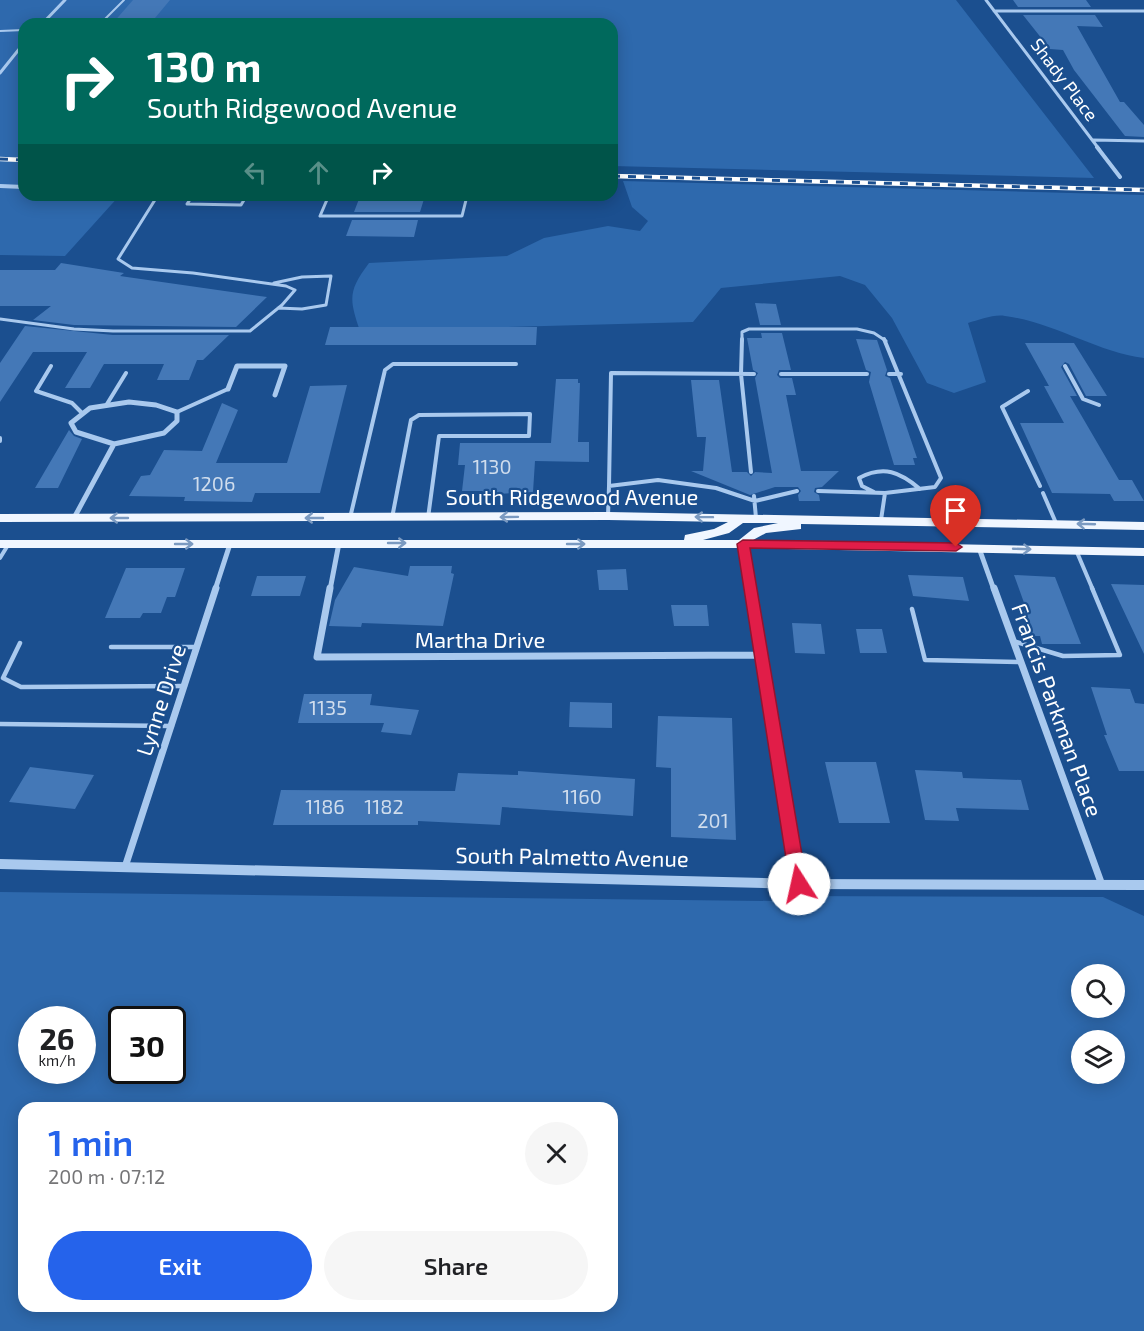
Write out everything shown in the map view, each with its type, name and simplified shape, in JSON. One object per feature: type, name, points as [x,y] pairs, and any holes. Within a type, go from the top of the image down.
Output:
[{"type":"main road","name":"South Ridgewood Avenue","points":[[0,518],[608,516],[1144,526]]},
{"type":"main road","points":[[670,544],[726,529],[736,524],[740,518]]},
{"type":"main road","points":[[743,544],[746,537],[754,532],[846,519]]},
{"type":"main road","name":"South Ridgewood Avenue","points":[[4,543],[743,544],[1144,552]]},
{"type":"street","points":[[48,18],[65,0]]},
{"type":"street","name":"Shady Place","points":[[986,0],[1120,177]]},
{"type":"street","points":[[994,11],[1144,11]]},
{"type":"street","points":[[0,73],[18,50]]},
{"type":"street","points":[[1093,140],[1144,141]]},
{"type":"street","points":[[0,186],[18,187]]},
{"type":"street","points":[[228,389],[237,366],[285,366],[275,395]]},
{"type":"street","points":[[152,402],[168,406],[177,412],[177,421],[164,433],[114,444],[76,432],[71,423],[81,412],[107,404],[152,402]]},
{"type":"street","points":[[74,518],[114,444]]},
{"type":"street","name":"Martha Drive","points":[[339,543],[316,657],[759,655]]},
{"type":"street","name":"Lynne Drive","points":[[125,867],[231,544]]},
{"type":"street","points":[[743,544],[759,655],[799,884]]},
{"type":"street","name":"Francis Parkman Place","points":[[979,548],[1102,885]]},
{"type":"street","name":"South Palmetto Avenue","points":[[0,864],[799,884],[1144,885]]},
{"type":"lane","points":[[106,18],[124,0]]},
{"type":"lane","points":[[0,31],[18,30]]},
{"type":"lane","points":[[0,319],[74,329],[113,331],[250,331],[278,308],[295,290],[272,284],[193,273],[139,269],[124,265],[118,260],[154,201]]},
{"type":"lane","points":[[190,201],[188,204],[241,205],[243,201]]},
{"type":"lane","points":[[326,201],[320,216],[462,216],[466,201]]},
{"type":"lane","points":[[272,284],[302,277],[331,276],[326,305],[302,309],[278,308]]},
{"type":"lane","points":[[752,472],[741,374],[742,332],[749,329],[857,329],[874,333],[887,341],[941,478],[935,487],[885,493],[818,491]]},
{"type":"lane","points":[[350,518],[385,370],[393,364],[516,364]]},
{"type":"lane","points":[[51,366],[36,391],[72,402],[81,412]]},
{"type":"lane","points":[[1065,366],[1083,399],[1099,405]]},
{"type":"lane","points":[[608,516],[611,373],[754,374]]},
{"type":"lane","points":[[107,404],[126,374]]},
{"type":"lane","points":[[782,374],[867,374]]},
{"type":"lane","points":[[889,374],[901,374]]},
{"type":"lane","points":[[177,412],[228,389]]},
{"type":"lane","points":[[1028,391],[1002,407],[1040,486]]},
{"type":"lane","points":[[392,518],[411,420],[419,415],[530,414],[529,436],[439,436],[428,518]]},
{"type":"lane","points":[[876,493],[862,486],[859,478],[873,469],[890,469],[909,478],[920,489]]},
{"type":"lane","points":[[609,486],[658,480],[716,488],[755,499],[797,491]]},
{"type":"lane","points":[[881,520],[885,493]]},
{"type":"lane","points":[[1043,493],[1056,523]]},
{"type":"lane","points":[[755,499],[756,518]]},
{"type":"lane","points":[[0,558],[4,543]]},
{"type":"lane","points":[[1013,641],[1063,656],[1120,656],[1076,550]]},
{"type":"lane","points":[[912,609],[925,660],[1021,662]]},
{"type":"lane","points":[[20,643],[3,678],[21,687],[185,686]]},
{"type":"lane","points":[[111,648],[197,647]]},
{"type":"lane","points":[[0,724],[172,726]]},
{"type":"shaded area","points":[[0,0],[956,0],[1094,178],[618,166],[618,18],[18,18],[18,201],[115,201],[65,256],[0,255]]},
{"type":"shaded area","points":[[623,181],[1144,195],[1144,358],[1109,350],[1023,319],[991,317],[968,323],[986,382],[954,393],[927,383],[892,318],[865,285],[840,276],[721,288],[693,322],[360,331],[352,295],[357,281],[369,263],[507,256],[544,238],[608,226],[640,231],[648,221],[632,207]]},
{"type":"shaded area","points":[[0,892],[774,901],[782,896],[1103,897],[1144,916],[1144,1331],[0,1331]]},
{"type":"building","points":[[133,0],[170,0],[155,18],[117,18]]},
{"type":"building","points":[[1013,0],[1086,0],[1091,7],[1018,7]]},
{"type":"building","points":[[1023,15],[1095,15],[1103,27],[1077,26],[1120,102],[1124,102],[1144,125],[1144,137],[1125,136],[1074,70],[1063,50],[1050,49]]},
{"type":"building","points":[[358,201],[423,201],[420,212],[354,212]]},
{"type":"building","points":[[352,220],[418,220],[414,237],[346,236]]},
{"type":"building","points":[[61,263],[124,273],[120,276],[267,297],[236,327],[74,325],[33,320],[51,306],[0,306],[0,270],[55,270]]},
{"type":"building","points":[[755,303],[776,304],[781,325],[760,325]]},
{"type":"building","points":[[25,326],[113,335],[229,335],[203,360],[197,360],[189,380],[157,380],[164,364],[104,364],[90,388],[65,388],[87,352],[33,352],[0,402],[0,363]]},
{"type":"building","points":[[330,327],[537,327],[536,345],[325,345]]},
{"type":"building","points":[[761,333],[782,333],[791,370],[779,370],[777,375],[780,378],[792,378],[796,395],[786,395],[801,471],[839,471],[822,487],[815,488],[814,492],[819,495],[820,501],[799,501],[798,495],[801,491],[798,487],[775,487],[750,495],[691,471],[703,471],[706,437],[697,437],[691,380],[719,380],[732,472],[747,472],[751,476],[755,472],[772,473],[755,378],[758,373],[753,370],[747,338],[762,338]]},
{"type":"building","points":[[856,339],[877,340],[887,370],[885,376],[890,378],[917,458],[913,458],[915,465],[894,465],[869,382],[871,372],[866,370]]},
{"type":"building","points":[[1025,343],[1074,343],[1107,396],[1086,396],[1069,364],[1065,362],[1061,367],[1077,396],[1070,396],[1119,480],[1132,480],[1144,501],[1114,501],[1110,494],[1052,493],[1020,423],[1064,423],[1044,386],[1049,386]]},
{"type":"building","points":[[556,379],[578,379],[580,383],[578,442],[589,442],[589,462],[535,461],[533,492],[482,495],[483,491],[462,491],[465,465],[458,465],[460,443],[551,443]]},
{"type":"building","points":[[347,385],[320,493],[255,493],[252,502],[184,501],[185,497],[129,496],[141,476],[150,475],[164,450],[202,451],[222,403],[238,410],[216,463],[287,463],[310,386]]},
{"type":"building","points":[[69,430],[74,436],[82,439],[58,488],[35,488]]},
{"type":"building","points":[[410,566],[452,566],[451,573],[454,574],[443,626],[362,623],[361,627],[329,626],[335,600],[354,567],[408,576]]},
{"type":"building","points":[[126,568],[185,568],[175,597],[167,597],[161,613],[143,613],[140,618],[105,618]]},
{"type":"building","points":[[626,569],[628,590],[599,590],[597,570]]},
{"type":"building","points":[[908,575],[963,577],[969,601],[913,596]]},
{"type":"building","points":[[1014,575],[1055,577],[1081,644],[1042,644],[1040,636],[1030,636],[1020,611],[1027,611]]},
{"type":"building","points":[[257,576],[306,576],[300,596],[251,596]]},
{"type":"building","points":[[1111,584],[1144,585],[1144,654]]},
{"type":"building","points":[[671,605],[707,605],[709,626],[674,626]]},
{"type":"building","points":[[792,623],[821,624],[825,654],[795,653]]},
{"type":"building","points":[[856,629],[882,629],[887,653],[860,653]]},
{"type":"building","points":[[1091,687],[1130,689],[1135,703],[1144,704],[1144,771],[1119,771],[1104,735],[1107,735]]},
{"type":"building","points":[[304,694],[372,694],[370,705],[419,710],[411,735],[381,732],[384,723],[298,723]]},
{"type":"building","points":[[570,702],[612,703],[612,728],[569,727]]},
{"type":"building","points":[[658,716],[732,718],[736,840],[671,837],[671,768],[656,767]]},
{"type":"building","points":[[825,762],[876,762],[890,823],[839,823]]},
{"type":"building","points":[[30,767],[94,775],[75,809],[9,802]]},
{"type":"building","points":[[915,770],[962,772],[963,778],[1021,780],[1029,810],[956,808],[959,821],[925,820]]},
{"type":"building","points":[[518,771],[635,779],[633,816],[502,807],[500,825],[418,821],[418,825],[273,825],[281,790],[455,791],[458,773],[518,775]]},
{"type":"railway","points":[[0,159],[18,160]]},
{"type":"railway","points":[[618,176],[1144,190]]},
{"type":"route","points":[[799,884],[759,655],[743,544],[956,547]]}]
